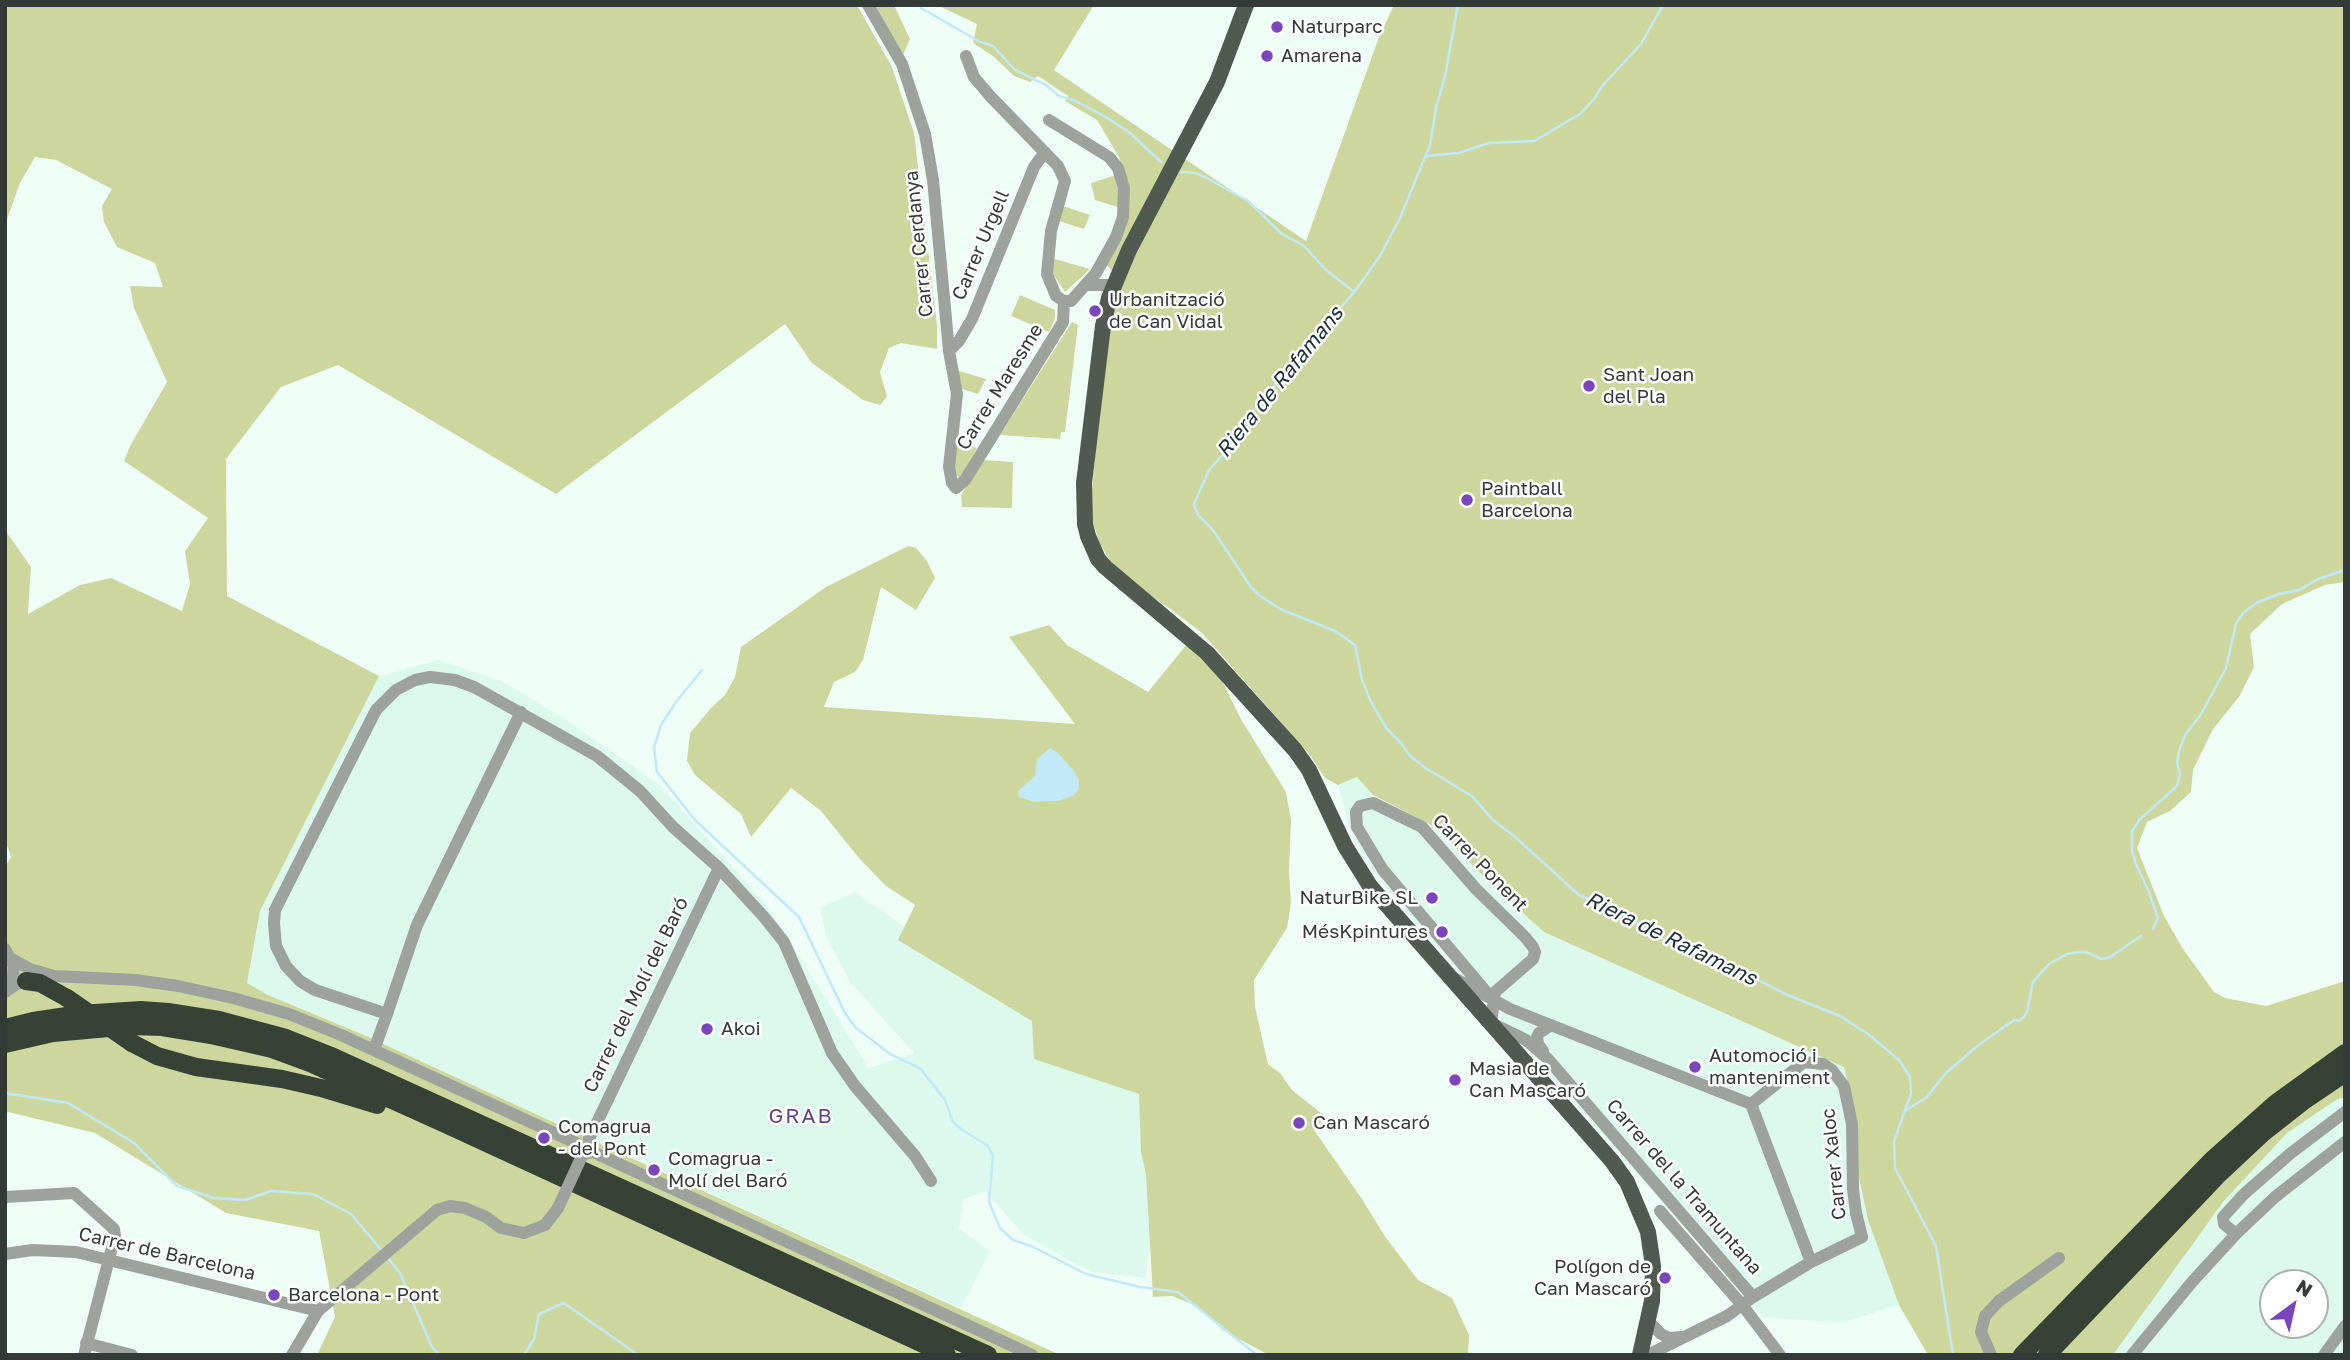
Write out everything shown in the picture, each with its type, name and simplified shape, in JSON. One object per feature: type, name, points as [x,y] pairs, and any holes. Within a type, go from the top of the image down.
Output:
[{"type":"highway","points":[[26,981],[40,983],[67,998],[132,1043],[157,1056],[195,1067],[282,1079],[321,1088],[451,1126]]},
{"type":"highway","points":[[5,1028],[80,1014],[141,1010],[219,1020],[286,1038],[329,1055],[988,1355]]},
{"type":"highway","points":[[5,1044],[53,1032],[131,1026],[162,1027],[272,1049],[310,1063],[451,1126],[947,1355]]},
{"type":"highway","points":[[2022,1355],[2212,1160],[2277,1103],[2345,1053]]},
{"type":"highway","points":[[2046,1355],[2217,1176],[2274,1125],[2345,1073]]},
{"type":"main road","points":[[1246,5],[1217,82],[1115,280],[1103,327],[1084,483],[1085,524],[1098,559],[1121,582],[1207,653],[1295,750],[1309,770],[1345,846],[1382,902],[1612,1161],[1627,1182],[1642,1214],[1652,1255],[1653,1292],[1649,1322],[1640,1355]]},
{"type":"street","name":"Carrer Cerdanya","points":[[868,5],[902,64],[925,135],[934,192],[949,351],[957,405],[949,467],[952,483],[956,488]]},
{"type":"street","points":[[966,57],[974,77],[1058,166],[1065,181],[1046,259],[1047,274],[1053,292],[1070,298],[1088,285],[1099,269],[1116,237],[1123,217],[1125,197],[1118,168],[1109,157],[1049,120]]},
{"type":"street","name":"Carrer Urgell","points":[[949,351],[959,341],[971,319],[1034,167],[1045,152]]},
{"type":"street","points":[[1099,269],[1115,280]]},
{"type":"street","points":[[1088,285],[1115,280]]},
{"type":"street","name":"Carrer Maresme","points":[[956,488],[965,480],[1056,334],[1070,298]]},
{"type":"street","points":[[387,1014],[315,990],[292,973],[276,946],[274,923],[279,900],[368,724],[387,697],[415,680],[442,677],[474,687],[573,741],[614,768],[719,868],[779,936],[794,964],[832,1053],[855,1086],[915,1156],[931,1181]]},
{"type":"street","points":[[374,1050],[417,925],[520,712]]},
{"type":"street","name":"Carrer Ponent","points":[[1373,803],[1422,827],[1476,889],[1533,947],[1533,959],[1495,992],[1493,1000],[1383,870],[1357,827],[1356,812],[1360,806],[1373,803]]},
{"type":"street","name":"Carrer del Molí del Baró","points":[[318,1311],[419,1223],[442,1207],[455,1206],[481,1214],[509,1231],[524,1233],[545,1225],[558,1208],[719,868]]},
{"type":"street","points":[[9,954],[30,970],[54,976],[136,980],[233,998],[289,1014],[374,1050],[1032,1355]]},
{"type":"street","points":[[7,990],[14,974],[9,954]]},
{"type":"street","name":"Carrer Ponent","points":[[1448,975],[1493,1000],[1551,1025],[1751,1104]]},
{"type":"street","points":[[7,990],[26,981],[54,976]]},
{"type":"street","points":[[1491,1023],[1493,1000]]},
{"type":"street","name":"Carrer del la Tramuntana","points":[[1491,1023],[1526,1040],[1547,1058],[1748,1301]]},
{"type":"street","points":[[1547,1058],[1538,1044],[1537,1037],[1551,1025]]},
{"type":"street","name":"Carrer Xaloc","points":[[1648,1355],[1727,1316],[1811,1262],[1863,1237],[1854,1201],[1852,1124],[1844,1086],[1832,1070],[1823,1064],[1804,1062],[1751,1104]]},
{"type":"street","points":[[1751,1104],[1811,1262]]},
{"type":"street","points":[[2236,1234],[2224,1224],[2223,1217],[2291,1153],[2345,1112]]},
{"type":"street","points":[[2132,1355],[2236,1234],[2313,1164],[2345,1142]]},
{"type":"street","points":[[5,1196],[70,1192],[77,1194],[114,1229],[115,1236],[85,1349],[132,1355]]},
{"type":"street","points":[[1660,1211],[1748,1301],[1780,1355]]},
{"type":"street","name":"Carrer de Barcelona","points":[[5,1254],[58,1250],[109,1258],[318,1311]]},
{"type":"street","points":[[1991,1355],[1981,1332],[1984,1317],[1999,1301],[2059,1258]]},
{"type":"street","points":[[292,1355],[318,1311]]},
{"type":"street","points":[[1649,1322],[1669,1338],[1685,1336]]},
{"type":"street","points":[[2324,1355],[2345,1326]]},
{"type":"shaded area","points":[[439,660],[502,681],[565,719],[662,787],[769,908],[869,1068],[914,1053],[850,982],[826,936],[820,908],[855,892],[1149,1094],[1156,1212],[1145,1278],[1091,1272],[1024,1235],[985,1191],[963,1200],[959,1229],[990,1251],[961,1308],[247,984],[260,911],[379,676]]},
{"type":"shaded area","points":[[1357,777],[1373,796],[1434,825],[1497,890],[1544,932],[1845,1067],[1856,1119],[1855,1159],[1868,1220],[1899,1305],[1840,1323],[1763,1317],[1392,895],[1364,857],[1350,828],[1338,785]]},
{"type":"shaded area","points":[[2345,1097],[2345,1355],[2113,1355],[2223,1202],[2287,1133],[2336,1100]]},
{"type":"green space","points":[[5,5],[857,5],[892,67],[914,133],[937,325],[937,349],[901,343],[889,348],[880,372],[887,397],[880,405],[863,400],[812,363],[785,324],[556,494],[338,365],[281,387],[226,459],[227,596],[379,676],[260,911],[247,983],[268,995],[364,1035],[1060,1355],[317,1355],[335,1317],[319,1231],[226,1213],[95,1133],[8,1112],[5,1115],[5,867],[11,857],[5,839],[5,530],[31,567],[28,614],[80,585],[111,578],[182,611],[190,584],[185,551],[208,518],[124,461],[167,382],[134,308],[130,286],[163,287],[155,263],[117,247],[104,222],[102,206],[112,189],[56,160],[35,157],[20,183],[5,225]]},
{"type":"green space","points":[[873,5],[894,5],[910,39],[903,55]]},
{"type":"green space","points":[[937,5],[1094,5],[1054,70],[1306,241],[1379,37],[1394,5],[2345,5],[2345,582],[2325,585],[2282,604],[2250,634],[2254,667],[2239,697],[2213,729],[2193,770],[2191,792],[2170,811],[2147,822],[2137,848],[2164,916],[2183,949],[2214,992],[2225,998],[2266,1006],[2345,981],[2345,1097],[2336,1100],[2287,1133],[2223,1202],[2113,1355],[1928,1355],[1899,1305],[1868,1220],[1858,1173],[1856,1119],[1844,1067],[1544,932],[1497,890],[1435,827],[1373,795],[1357,777],[1338,785],[1325,778],[1310,755],[1202,633],[1114,567],[1100,544],[1090,513],[1103,366],[1117,275],[1106,265],[1128,187],[1119,157],[1097,120],[1065,101],[1068,96],[1038,76],[1030,82],[1014,76],[993,56],[973,43],[977,24]]},
{"type":"green space","points":[[1116,175],[1121,208],[1095,200],[1091,183]]},
{"type":"green space","points":[[1063,206],[1090,215],[1084,229],[1059,221]]},
{"type":"green space","points":[[1051,258],[1090,269],[1065,292],[1052,272]]},
{"type":"green space","points":[[1020,295],[1055,310],[1055,318],[1049,332],[1011,316]]},
{"type":"green space","points":[[1072,322],[1078,325],[1065,432],[1061,432],[1060,439],[1000,435]]},
{"type":"green space","points":[[956,370],[986,379],[978,394],[959,388]]},
{"type":"green space","points":[[955,440],[977,448],[960,478],[953,467]]},
{"type":"green space","points":[[983,460],[1013,462],[1012,508],[962,507],[961,495]]},
{"type":"green space","points":[[908,546],[916,548],[927,561],[935,578],[916,610],[881,587],[863,660],[855,672],[834,682],[824,707],[1075,724],[1009,637],[1049,625],[1067,645],[1148,692],[1187,644],[1220,677],[1242,721],[1286,792],[1291,820],[1291,903],[1287,928],[1254,980],[1255,1007],[1268,1064],[1280,1073],[1292,1090],[1326,1117],[1314,1130],[1384,1235],[1418,1280],[1452,1298],[1469,1335],[1468,1355],[1269,1355],[1224,1331],[1199,1307],[1172,1296],[1153,1297],[1139,1094],[1034,1059],[1032,1021],[898,940],[915,905],[886,886],[858,857],[821,811],[791,788],[751,837],[741,814],[695,775],[687,761],[690,733],[725,695],[735,677],[741,647],[826,587]]},
{"type":"water","points":[[1050,748],[1074,771],[1079,780],[1079,789],[1074,795],[1058,801],[1034,802],[1019,797],[1018,791],[1035,776],[1037,759]]},
{"type":"waterway","name":"Riera de Rafamans","points":[[1458,5],[1430,145],[1400,218],[1380,256],[1355,291],[1245,421],[1226,451],[1209,470],[1194,504],[1198,515],[1213,530],[1259,595],[1280,609],[1335,631],[1355,645],[1362,680],[1371,702],[1387,729],[1410,756],[1472,796],[1493,820],[1579,895],[1626,916],[1650,933],[1680,947],[1840,1016],[1868,1034],[1899,1060],[1910,1077],[1911,1094],[1894,1141],[1895,1168],[1936,1246],[1953,1355]]},
{"type":"waterway","points":[[1426,156],[1458,153],[1489,143],[1534,141],[1580,114],[1641,44],[1663,5]]},
{"type":"waterway","points":[[921,8],[980,42],[993,46],[1015,70],[1129,132],[1161,162]]},
{"type":"waterway","points":[[1181,172],[1196,173],[1248,201],[1282,234],[1304,246],[1326,270],[1353,291]]},
{"type":"waterway","points":[[2153,929],[2158,918],[2135,862],[2132,831],[2140,819],[2177,786],[2180,774],[2177,763],[2179,751],[2185,735],[2201,714],[2226,668],[2236,624],[2243,613],[2258,602],[2299,590],[2318,579],[2345,570]]},
{"type":"waterway","points":[[702,670],[661,725],[654,747],[657,772],[695,820],[799,917],[845,1013],[855,1027],[890,1054],[921,1069],[945,1100],[953,1122],[987,1145],[993,1155],[989,1202],[1000,1228],[1013,1240],[1031,1246],[1086,1274],[1140,1287],[1178,1292],[1257,1355]]},
{"type":"waterway","points":[[1906,1110],[1926,1098],[1945,1074],[1976,1047],[2014,1020],[2019,1021],[2024,1017],[2033,982],[2049,964],[2067,954],[2078,952],[2086,952],[2101,959],[2110,957],[2141,936]]},
{"type":"waterway","points":[[5,1093],[68,1103],[134,1143],[177,1186],[214,1198],[245,1200],[271,1191],[313,1194],[351,1214],[383,1252]]},
{"type":"waterway","points":[[387,1257],[400,1273],[432,1347],[439,1355]]},
{"type":"waterway","points":[[524,1355],[534,1339],[539,1314],[564,1303],[638,1355]]},
{"type":"place","name":"Naturparc","points":[[1277,27]]},
{"type":"place","name":"Amarena","points":[[1267,56]]},
{"type":"place","name":"Urbanització de Can Vidal","points":[[1095,311]]},
{"type":"place","name":"Sant Joan del Pla","points":[[1589,386]]},
{"type":"place","name":"Paintball Barcelona","points":[[1467,500]]},
{"type":"place","name":"NaturBike SL","points":[[1432,898]]},
{"type":"place","name":"MésKpintures","points":[[1442,932]]},
{"type":"place","name":"Akoi","points":[[707,1029]]},
{"type":"place","name":"Automoció i manteniment","points":[[1695,1067]]},
{"type":"place","name":"Masia de Can Mascaró","points":[[1455,1080]]},
{"type":"place","name":"Can Mascaró","points":[[1299,1123]]},
{"type":"place","name":"Comagrua - del Pont","points":[[544,1138]]},
{"type":"place","name":"Comagrua - Molí del Baró","points":[[654,1170]]},
{"type":"place","name":"Polígon de Can Mascaró","points":[[1665,1278]]},
{"type":"place","name":"Barcelona - Pont","points":[[274,1295]]},
{"type":"district","name":"GRAB","points":[[801,1116]]}]
